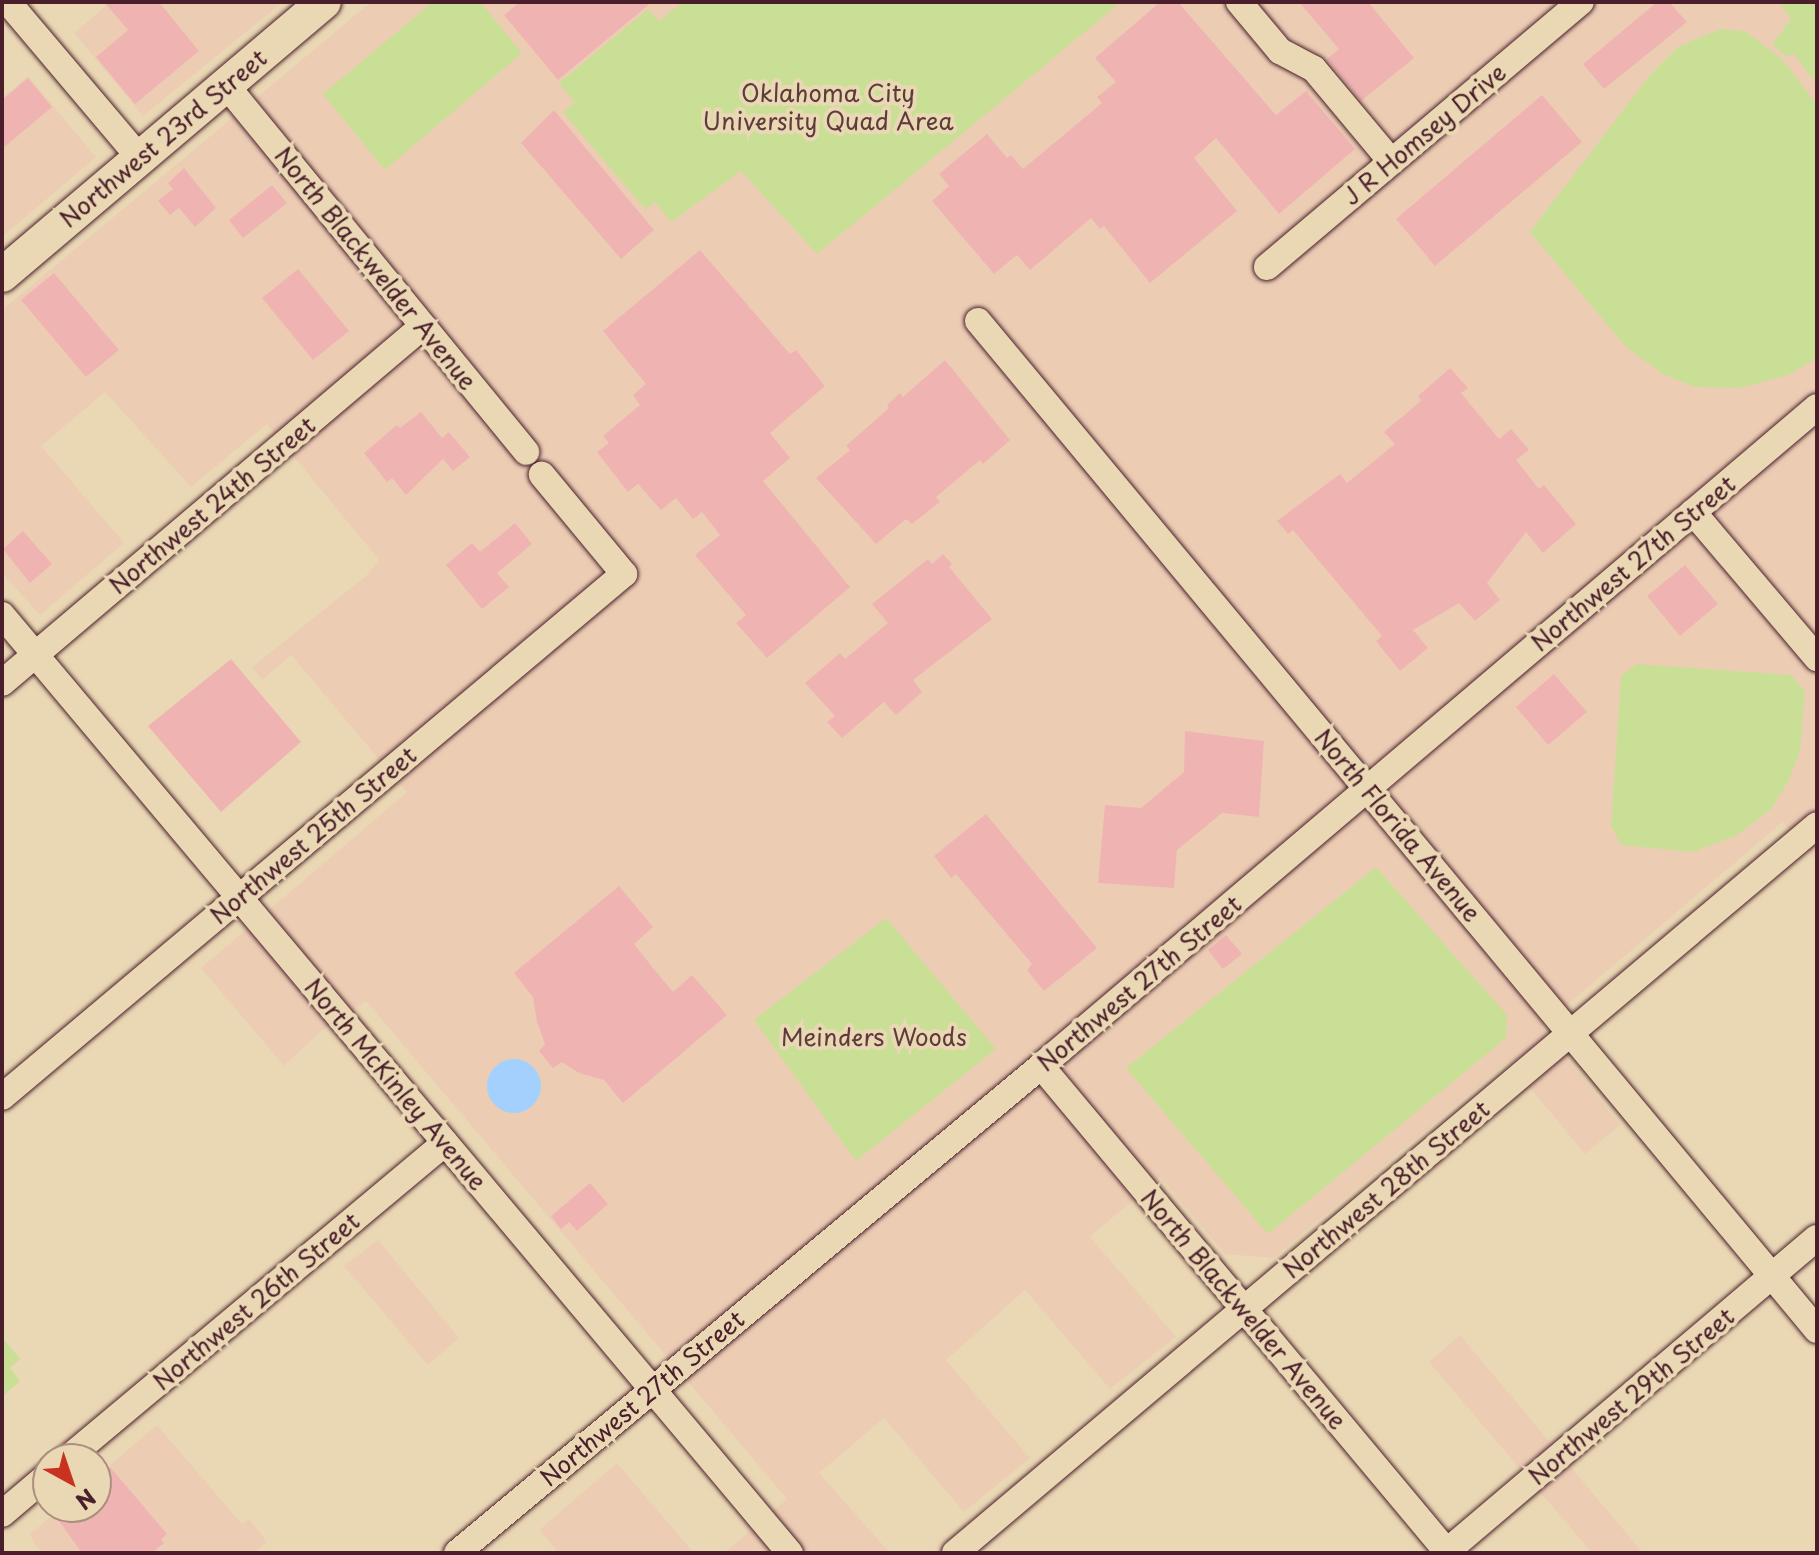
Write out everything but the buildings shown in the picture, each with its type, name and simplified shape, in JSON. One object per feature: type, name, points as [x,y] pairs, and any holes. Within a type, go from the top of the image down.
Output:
[{"type":"main road","name":"Northwest 23rd Street","points":[[2,275],[324,2]]},
{"type":"street","points":[[8,2],[140,158]]},
{"type":"street","points":[[1239,2],[1280,51],[1314,69],[1391,161]]},
{"type":"street","name":"J R Homsey Drive","points":[[1267,267],[1581,2]]},
{"type":"street","name":"North Blackwelder Avenue","points":[[226,85],[526,452]]},
{"type":"street","name":"North Florida Avenue","points":[[978,321],[1817,1330]]},
{"type":"street","name":"Northwest 24th Street","points":[[2,683],[423,326]]},
{"type":"street","name":"Northwest 27th Street","points":[[457,1553],[1041,1066],[1817,407]]},
{"type":"street","name":"Northwest 25th Street","points":[[2,1097],[624,574],[542,475]]},
{"type":"street","points":[[1693,512],[1817,658]]},
{"type":"street","name":"North McKinley Avenue","points":[[2,615],[790,1553]]},
{"type":"street","name":"Northwest 28th Street","points":[[955,1553],[1817,825]]},
{"type":"street","name":"North Blackwelder Avenue","points":[[1041,1066],[1446,1553]]},
{"type":"street","name":"Northwest 26th Street","points":[[86,1443],[445,1143]]},
{"type":"street","name":"Northwest 29th Street","points":[[1446,1553],[1817,1238]]},
{"type":"street","points":[[2,1514],[32,1489]]},
{"type":"shaded area","points":[[110,2],[283,2],[143,116],[74,33]]},
{"type":"shaded area","points":[[371,2],[1817,2],[1817,861],[1783,822],[1541,1027],[1620,1125],[1585,1154],[1508,1061],[1273,1258],[1225,1254],[1160,1177],[1090,1237],[1176,1337],[1110,1389],[1025,1290],[946,1360],[1030,1458],[964,1512],[884,1418],[819,1473],[890,1553],[724,1553],[787,1499],[366,1001],[321,1031],[284,1066],[201,968],[407,792],[291,655],[262,680],[252,667],[366,576],[379,560],[267,424],[191,487],[105,392],[41,446],[124,543],[40,615],[2,573],[2,310]]},
{"type":"shaded area","points":[[28,76],[96,157],[2,237],[2,98]]},
{"type":"shaded area","points":[[378,1240],[459,1338],[428,1365],[344,1266]]},
{"type":"shaded area","points":[[1460,1335],[1643,1553],[1592,1553],[1429,1362]]},
{"type":"shaded area","points":[[157,1425],[242,1524],[249,1519],[267,1542],[254,1553],[44,1553],[35,1545],[30,1534],[43,1523],[112,1523],[112,1463]]},
{"type":"shaded area","points":[[617,1463],[694,1553],[559,1553],[539,1530]]},
{"type":"green space","points":[[433,2],[480,2],[522,53],[385,170],[323,94]]},
{"type":"green space","name":"Oklahoma City University Quad Area","points":[[683,2],[1121,2],[817,254],[741,171],[671,222],[655,202],[645,209],[563,112],[575,102],[559,83],[648,9],[659,21]]},
{"type":"green space","points":[[1779,2],[1811,2],[1817,9],[1817,85],[1793,53],[1787,57],[1772,44],[1791,19]]},
{"type":"green space","points":[[1720,29],[1745,31],[1782,59],[1817,105],[1817,358],[1788,375],[1740,388],[1695,387],[1663,374],[1626,347],[1530,232],[1650,75],[1678,47]]},
{"type":"green space","points":[[1637,664],[1791,675],[1805,692],[1800,751],[1789,780],[1771,809],[1737,835],[1693,852],[1621,845],[1611,826],[1621,676]]},
{"type":"green space","points":[[1376,867],[1507,1015],[1506,1038],[1268,1234],[1126,1068]]},
{"type":"green space","name":"Meinders Woods","points":[[886,918],[996,1049],[856,1161],[754,1020]]},
{"type":"green space","points":[[2,1337],[20,1359],[10,1368],[20,1381],[4,1395]]},
{"type":"water","points":[[514,1059],[533,1067],[541,1086],[533,1105],[514,1113],[495,1105],[487,1086],[495,1067]]}]
